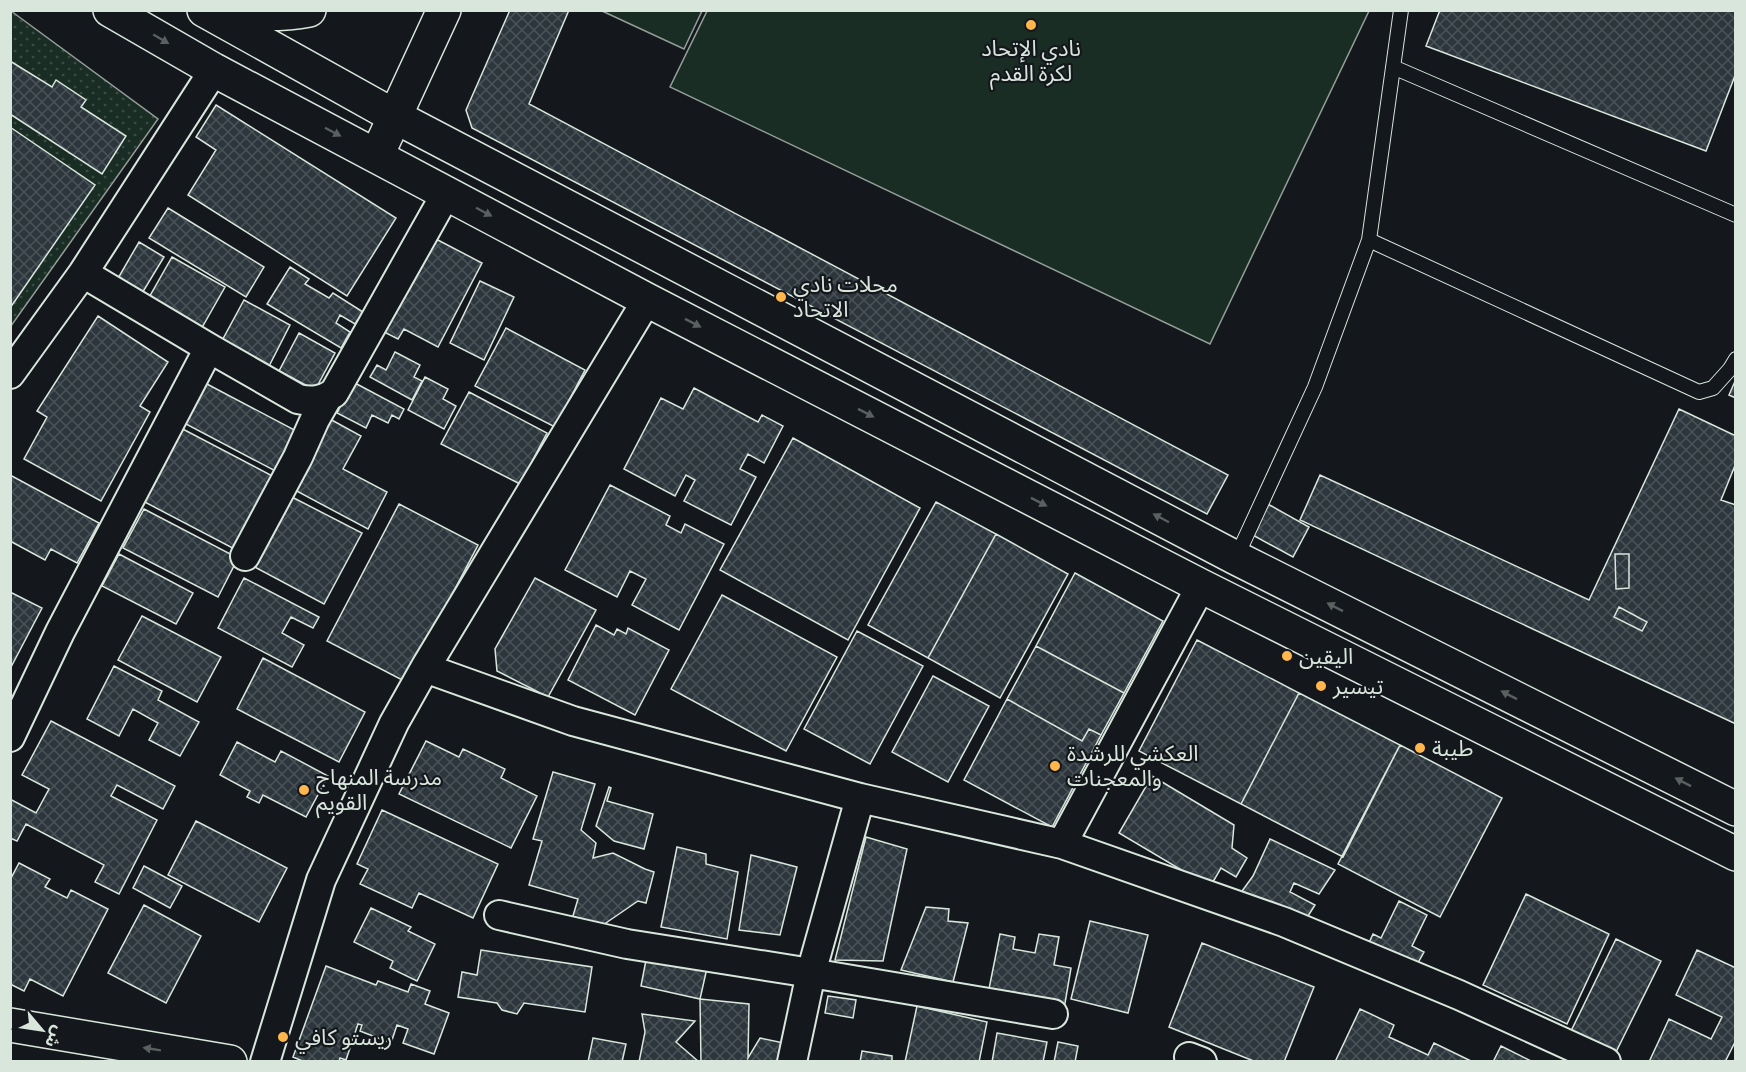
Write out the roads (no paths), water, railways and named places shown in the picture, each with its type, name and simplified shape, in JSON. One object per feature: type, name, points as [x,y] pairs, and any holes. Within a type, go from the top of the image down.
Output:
[{"type":"main road","points":[[110,10],[214,70],[647,300],[1201,586],[1736,854]]},
{"type":"main road","points":[[204,10],[394,116],[1236,558],[1736,808]]},
{"type":"main road","points":[[216,10],[249,14],[292,13],[309,10]]},
{"type":"main road","points":[[377,155],[444,10]]},
{"type":"main road","points":[[10,1025],[231,1062]]},
{"type":"street","points":[[10,374],[83,273],[214,70]]},
{"type":"street","points":[[83,273],[298,399],[319,401],[334,393],[447,192]]},
{"type":"street","points":[[265,1062],[321,880],[394,723],[647,300]]},
{"type":"street","points":[[10,737],[60,632],[209,348]]},
{"type":"street","points":[[245,555],[298,458],[327,398]]},
{"type":"street","points":[[1062,844],[1201,586]]},
{"type":"street","points":[[425,668],[573,721],[860,798],[1062,844],[1284,922],[1459,995],[1606,1062]]},
{"type":"street","points":[[792,1062],[811,973],[860,798]]},
{"type":"street","points":[[499,915],[627,944],[1053,1014]]},
{"type":"lane","points":[[1236,558],[1315,387],[1369,240],[1401,10]]},
{"type":"lane","points":[[1393,67],[1736,215]]},
{"type":"lane","points":[[1369,240],[1699,392],[1713,388],[1736,359]]},
{"type":"place","name":"نادي الإتحاد لكرة القدم","points":[[1031,25]]},
{"type":"place","name":"محلات نادي الاتحاد","points":[[781,297]]},
{"type":"place","name":"اليقين","points":[[1287,656]]},
{"type":"place","name":"تيسير","points":[[1321,686]]},
{"type":"place","name":"طيبة","points":[[1420,748]]},
{"type":"place","name":"العكشي للرشدة والمعجنات","points":[[1055,766]]},
{"type":"place","name":"مدرسة المنهاج القويم","points":[[304,790]]},
{"type":"place","name":"ريستو كافي","points":[[283,1037]]}]
